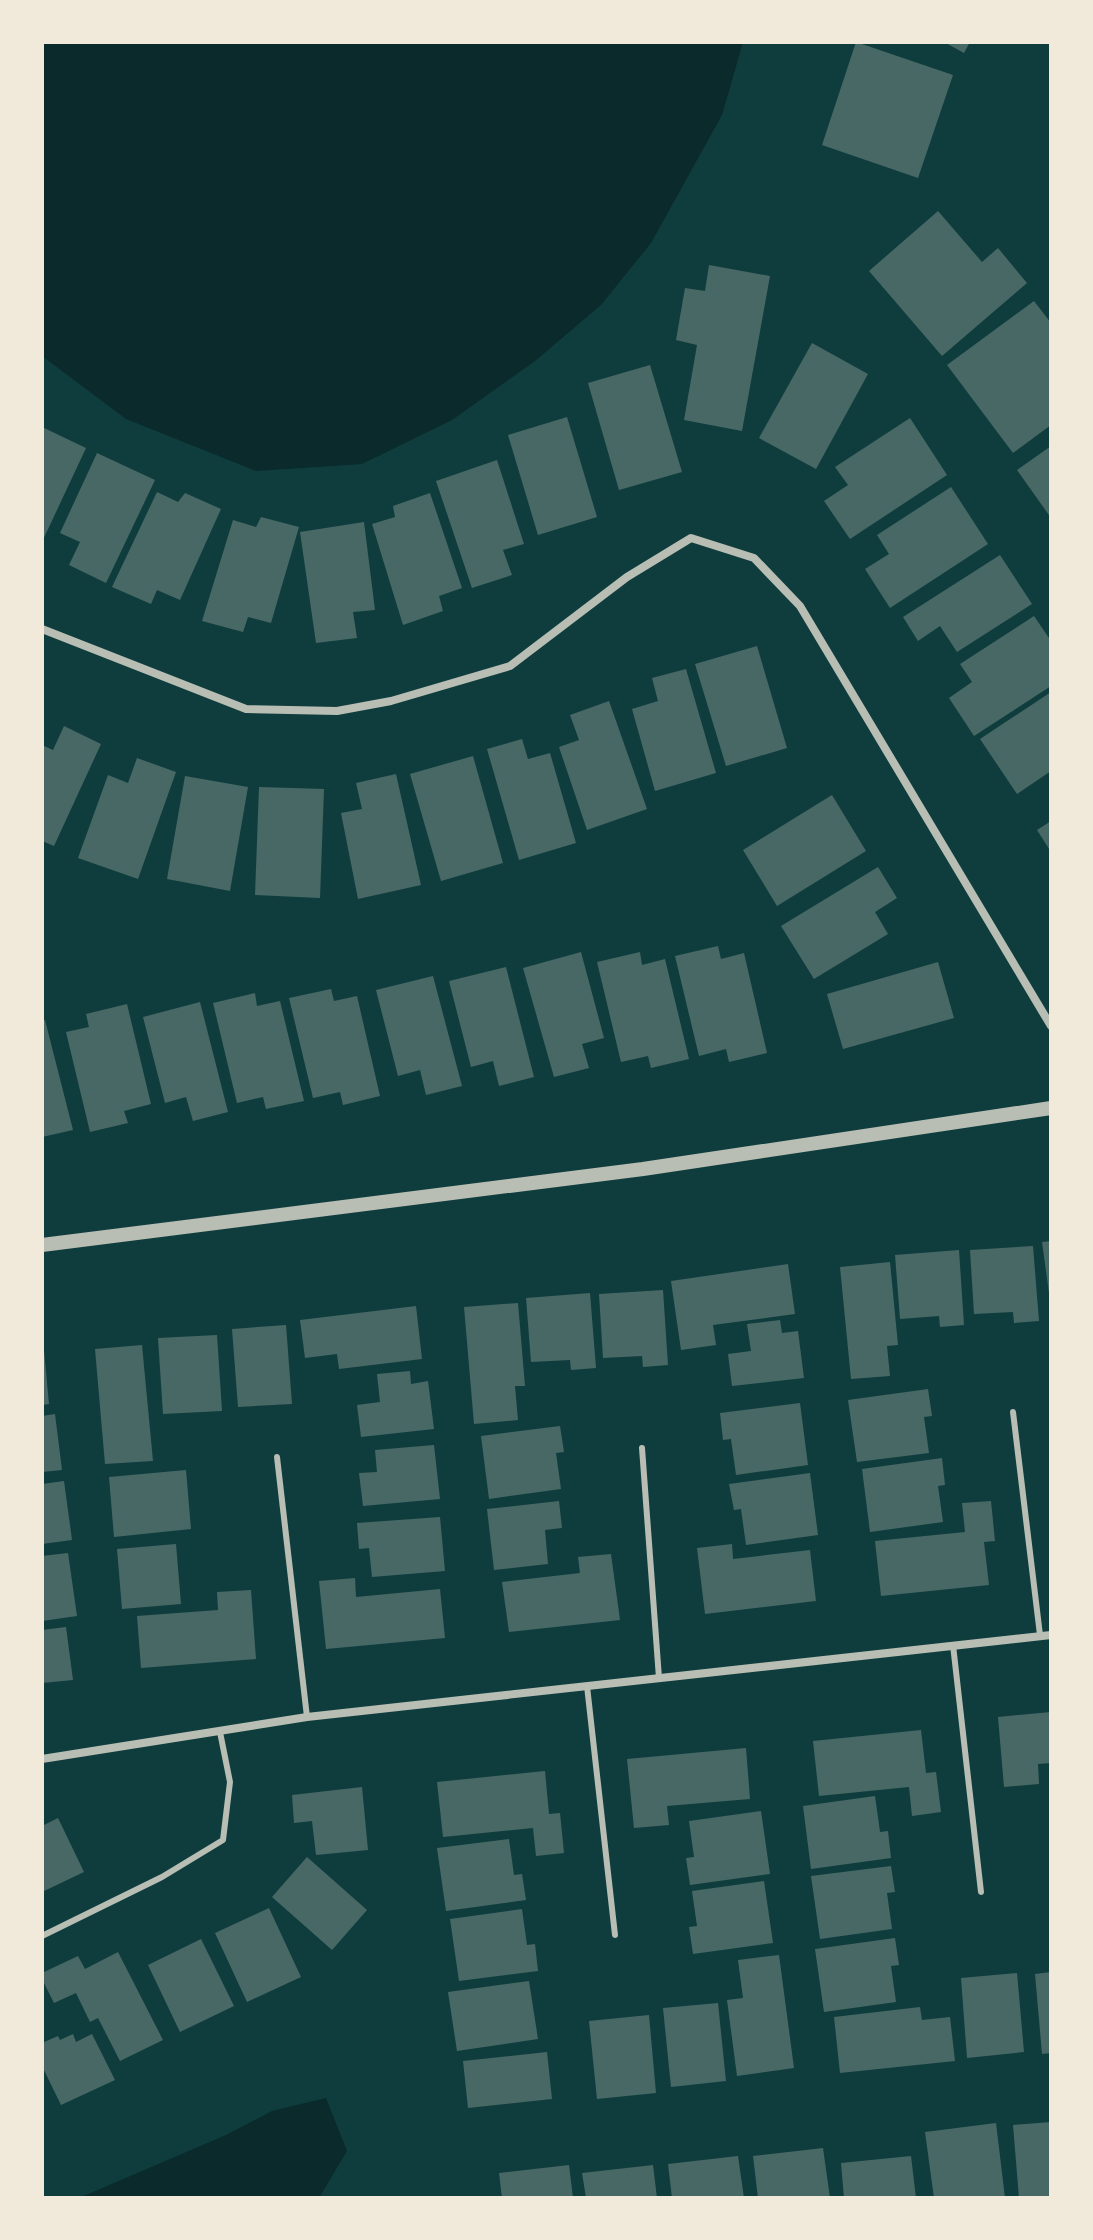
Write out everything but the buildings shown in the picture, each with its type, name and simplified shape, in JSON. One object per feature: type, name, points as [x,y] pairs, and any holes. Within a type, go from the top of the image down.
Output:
[{"type":"street","points":[[42,629],[246,709],[337,711],[391,701],[510,666],[627,577],[691,538],[754,558],[800,606],[1051,1026]]},
{"type":"street","points":[[42,1245],[643,1169],[1051,1108]]},
{"type":"street","points":[[42,1759],[307,1717],[1051,1635]]},
{"type":"lane","points":[[1013,1412],[1040,1635]]},
{"type":"lane","points":[[642,1448],[659,1678]]},
{"type":"lane","points":[[277,1457],[307,1717]]},
{"type":"lane","points":[[953,1645],[981,1892]]},
{"type":"lane","points":[[587,1686],[615,1935]]},
{"type":"lane","points":[[42,1936],[162,1877],[223,1840],[230,1782],[220,1732]]},
{"type":"water","points":[[42,42],[743,42],[722,115],[651,243],[601,305],[535,361],[452,420],[362,464],[256,471],[126,419],[42,356]]},
{"type":"water","points":[[326,2098],[347,2151],[319,2198],[79,2198],[226,2135],[272,2111]]}]
